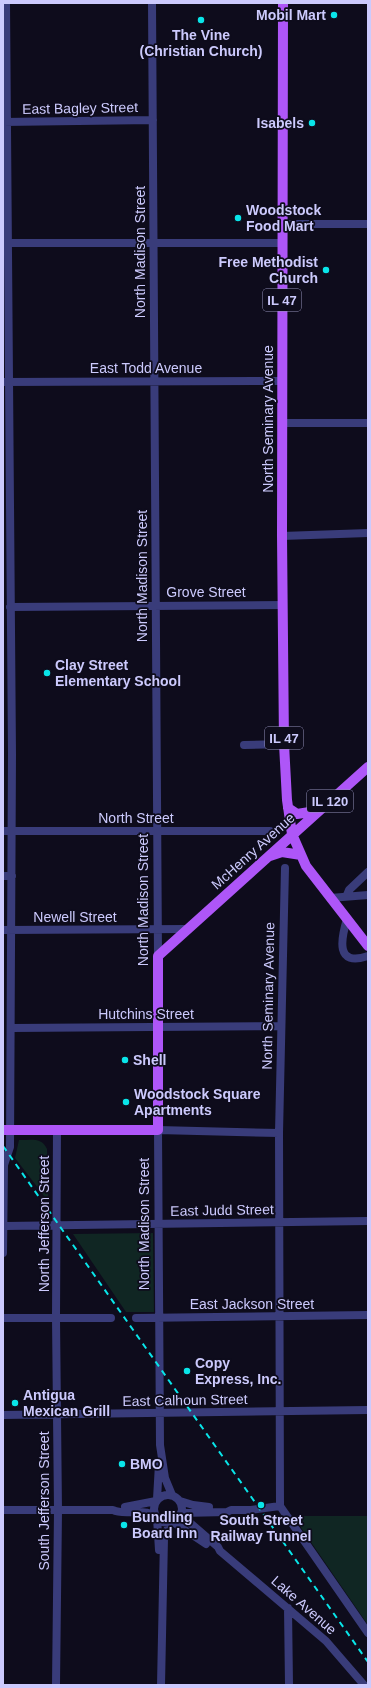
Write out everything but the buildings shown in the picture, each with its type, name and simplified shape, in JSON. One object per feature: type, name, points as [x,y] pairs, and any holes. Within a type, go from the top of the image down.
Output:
[{"type":"main road","name":"North Seminary Avenue","points":[[283,3],[282,536],[284,744],[288,808],[292,834]]},
{"type":"main road","name":"McHenry Avenue","points":[[158,956],[266,857],[368,767]]},
{"type":"main road","points":[[288,808],[297,814],[320,809]]},
{"type":"main road","name":"IL 47","points":[[292,834],[306,866],[368,946]]},
{"type":"main road","points":[[266,857],[282,852],[302,855]]},
{"type":"main road","name":"North Madison Street","points":[[158,956],[158,1130]]},
{"type":"main road","points":[[7,1130],[158,1130]]},
{"type":"street","points":[[3,1253],[5,1226],[4,1161],[10,1147],[7,1130],[12,1028],[12,930],[7,876],[7,831],[12,754],[6,382],[6,3]]},
{"type":"street","name":"North Madison Street","points":[[152,3],[158,956]]},
{"type":"street","name":"East Bagley Street","points":[[5,122],[153,120]]},
{"type":"street","points":[[282,224],[368,224]]},
{"type":"street","points":[[6,242],[282,242]]},
{"type":"street","name":"East Todd Avenue","points":[[6,382],[282,381]]},
{"type":"street","points":[[282,423],[368,423]]},
{"type":"street","points":[[282,536],[368,533]]},
{"type":"street","name":"Grove Street","points":[[10,607],[283,605]]},
{"type":"street","points":[[244,745],[284,744]]},
{"type":"street","points":[[3,754],[12,754]]},
{"type":"street","name":"North Street","points":[[7,831],[270,831]]},
{"type":"street","name":"North Seminary Avenue","points":[[280,1506],[279,1133],[280,1026],[285,868]]},
{"type":"street","points":[[347,895],[349,890],[368,872]]},
{"type":"street","points":[[330,898],[347,895],[368,896]]},
{"type":"street","points":[[346,919],[341,938],[345,955],[351,958],[368,956]]},
{"type":"street","name":"Newell Street","points":[[3,930],[186,929]]},
{"type":"street","name":"Hutchins Street","points":[[12,1028],[280,1026]]},
{"type":"street","name":"North Jefferson Street","points":[[56,1318],[57,1130]]},
{"type":"street","points":[[158,1130],[279,1133]]},
{"type":"street","name":"North Madison Street","points":[[158,1130],[160,1445]]},
{"type":"street","name":"East Judd Street","points":[[5,1226],[368,1221]]},
{"type":"street","name":"East Jackson Street","points":[[136,1318],[279,1318],[368,1315]]},
{"type":"street","points":[[3,1318],[111,1318]]},
{"type":"street","name":"South Jefferson Street","points":[[56,1318],[58,1511],[56,1685]]},
{"type":"street","name":"East Calhoun Street","points":[[3,1415],[368,1410]]},
{"type":"street","points":[[160,1445],[165,1478],[172,1495],[180,1501],[193,1505],[227,1508],[231,1510]]},
{"type":"street","points":[[160,1445],[156,1500],[153,1508],[162,1571],[160,1685]]},
{"type":"street","points":[[113,1510],[156,1500],[164,1495],[172,1495]]},
{"type":"street","points":[[180,1501],[181,1514]]},
{"type":"street","points":[[162,1571],[164,1567],[164,1536],[172,1523],[181,1514],[227,1512],[231,1510],[251,1510],[280,1506],[368,1632]]},
{"type":"street","points":[[3,1510],[142,1511],[155,1517],[163,1523],[172,1523]]},
{"type":"street","name":"Lake Avenue","points":[[181,1514],[218,1547],[220,1552]]},
{"type":"street","name":"Lake Avenue","points":[[172,1523],[191,1532],[216,1551],[220,1552],[288,1608],[326,1641],[364,1685]]},
{"type":"street","points":[[288,1608],[289,1685]]},
{"type":"green space","points":[[19,1140],[36,1140],[45,1145],[47,1149],[48,1201],[15,1158]]},
{"type":"green space","points":[[153,1233],[154,1312],[126,1312],[73,1234]]},
{"type":"green space","points":[[293,1516],[368,1516],[368,1625]]},
{"type":"railway","points":[[3,1146],[368,1662]]},
{"type":"place","name":"Mobil Mart","points":[[334,15]]},
{"type":"place","name":"The Vine (Christian Church)","points":[[201,20]]},
{"type":"place","name":"Isabels","points":[[312,123]]},
{"type":"place","name":"Woodstock Food Mart","points":[[238,218]]},
{"type":"place","name":"Free Methodist Church","points":[[326,270]]},
{"type":"place","name":"Clay Street Elementary School","points":[[47,673]]},
{"type":"place","name":"Shell","points":[[125,1060]]},
{"type":"place","name":"Woodstock Square Apartments","points":[[126,1102]]},
{"type":"place","name":"Copy Express, Inc.","points":[[187,1371]]},
{"type":"place","name":"Antigua Mexican Grill","points":[[15,1403]]},
{"type":"place","name":"BMO","points":[[122,1464]]},
{"type":"place","name":"South Street Railway Tunnel","points":[[261,1505]]},
{"type":"place","name":"Bundling Board Inn","points":[[124,1525]]}]
